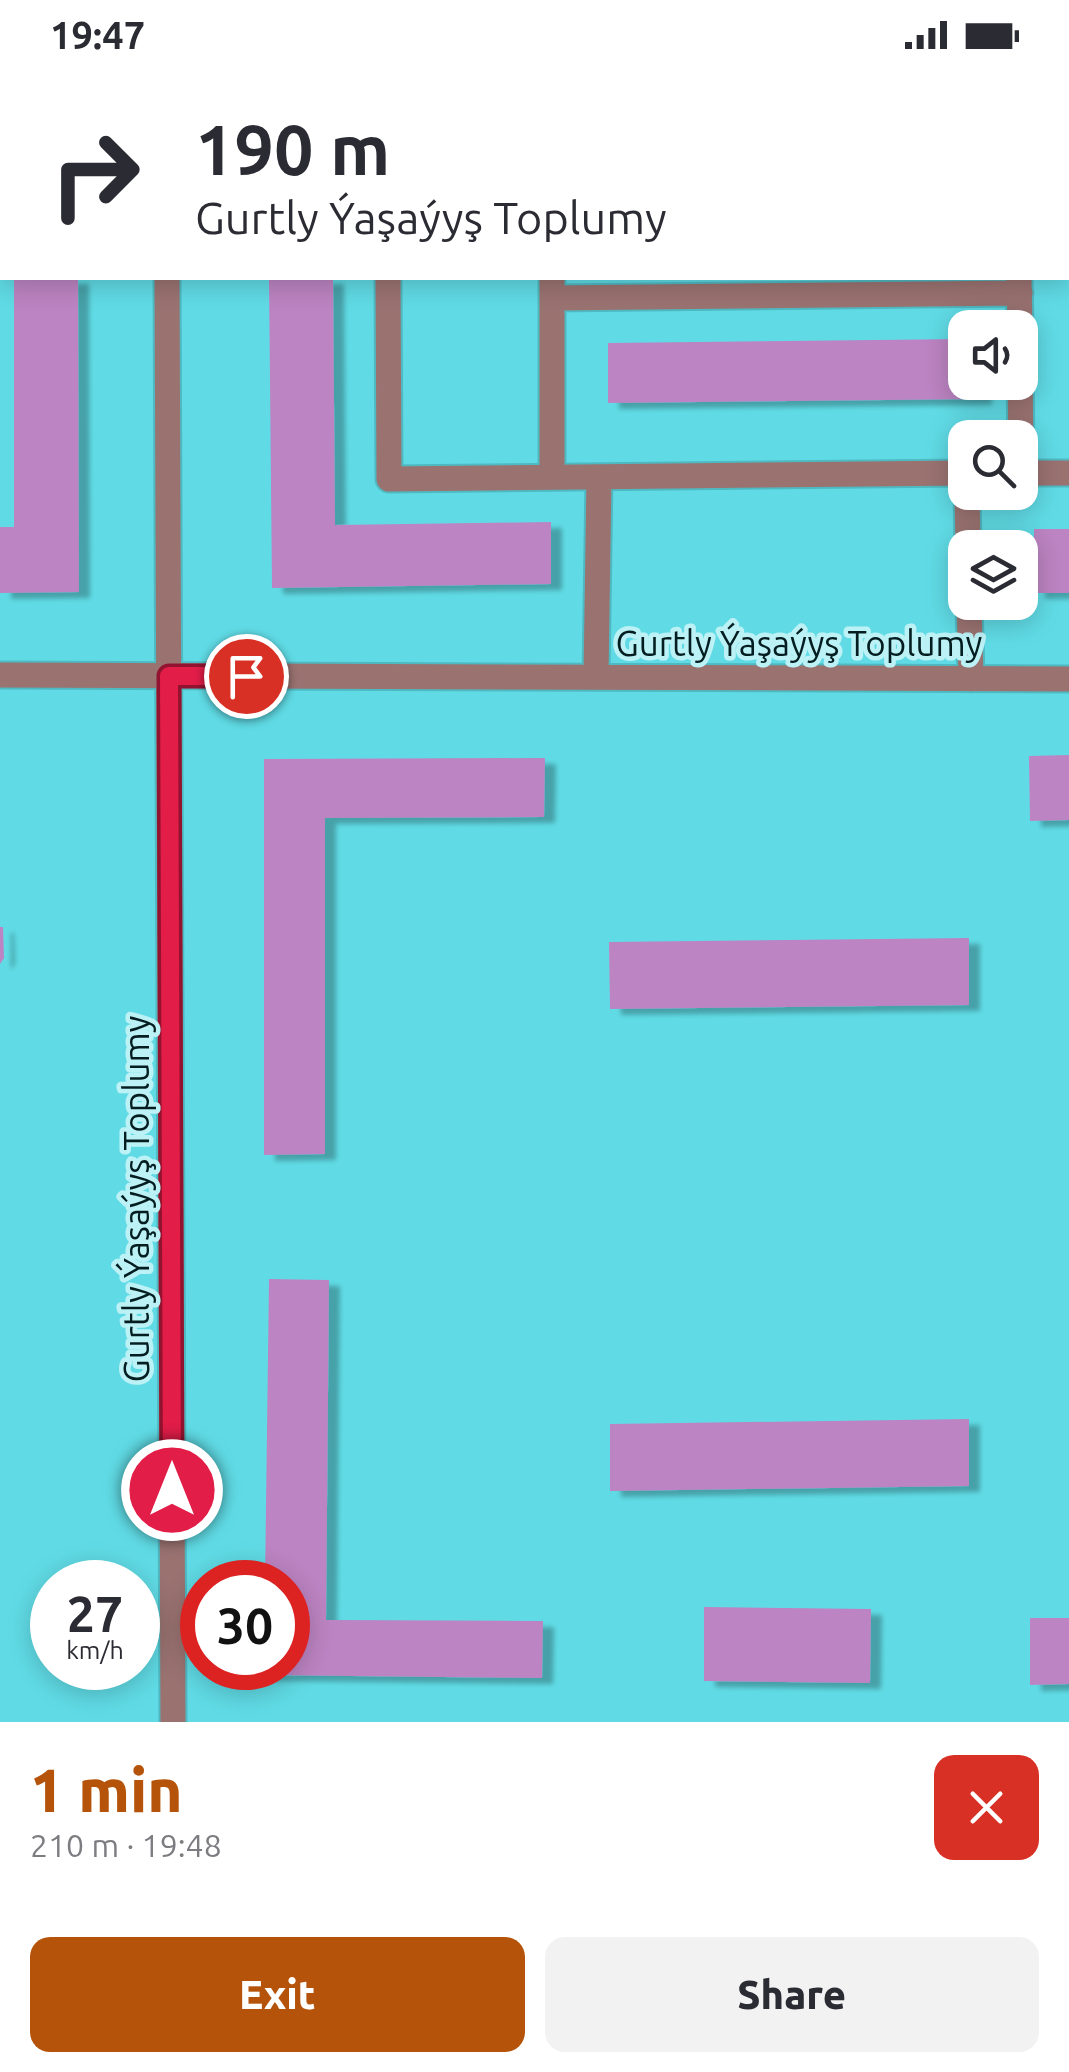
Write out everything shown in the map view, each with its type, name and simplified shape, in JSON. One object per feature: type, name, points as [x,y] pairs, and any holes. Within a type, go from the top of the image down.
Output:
[{"type":"street","name":"Gurtly Ýaşaýyş Toplumy","points":[[168,280],[173,1722]]},
{"type":"street","points":[[388,280],[389,479],[948,474]]},
{"type":"street","points":[[552,477],[552,288],[1020,285]]},
{"type":"street","points":[[1038,473],[1069,473]]},
{"type":"street","points":[[596,677],[599,477]]},
{"type":"street","points":[[970,620],[971,679]]},
{"type":"street","name":"Gurtly Ýaşaýyş Toplumy","points":[[0,675],[1069,679]]},
{"type":"building","points":[[14,280],[78,280],[79,592],[0,593],[0,527],[14,527]]},
{"type":"building","points":[[269,280],[333,280],[335,525],[551,522],[551,584],[272,588]]},
{"type":"building","points":[[948,339],[948,399],[608,403],[608,343]]},
{"type":"building","points":[[1069,529],[1069,593],[1038,593],[1038,530],[1034,530]]},
{"type":"building","points":[[1069,755],[1069,820],[1030,821],[1029,756]]},
{"type":"building","points":[[545,758],[544,817],[325,818],[325,1154],[264,1155],[264,759]]},
{"type":"building","points":[[0,927],[4,958],[0,964]]},
{"type":"building","points":[[969,938],[969,1005],[610,1009],[609,942]]},
{"type":"building","points":[[269,1279],[329,1280],[326,1620],[543,1621],[542,1678],[310,1676],[310,1560],[265,1560]]},
{"type":"building","points":[[969,1419],[969,1486],[610,1491],[610,1424]]},
{"type":"building","points":[[704,1607],[871,1609],[870,1683],[704,1681]]},
{"type":"building","points":[[1030,1618],[1069,1618],[1069,1684],[1030,1685]]},
{"type":"route","points":[[172,1490],[169,676],[246,676]]}]
